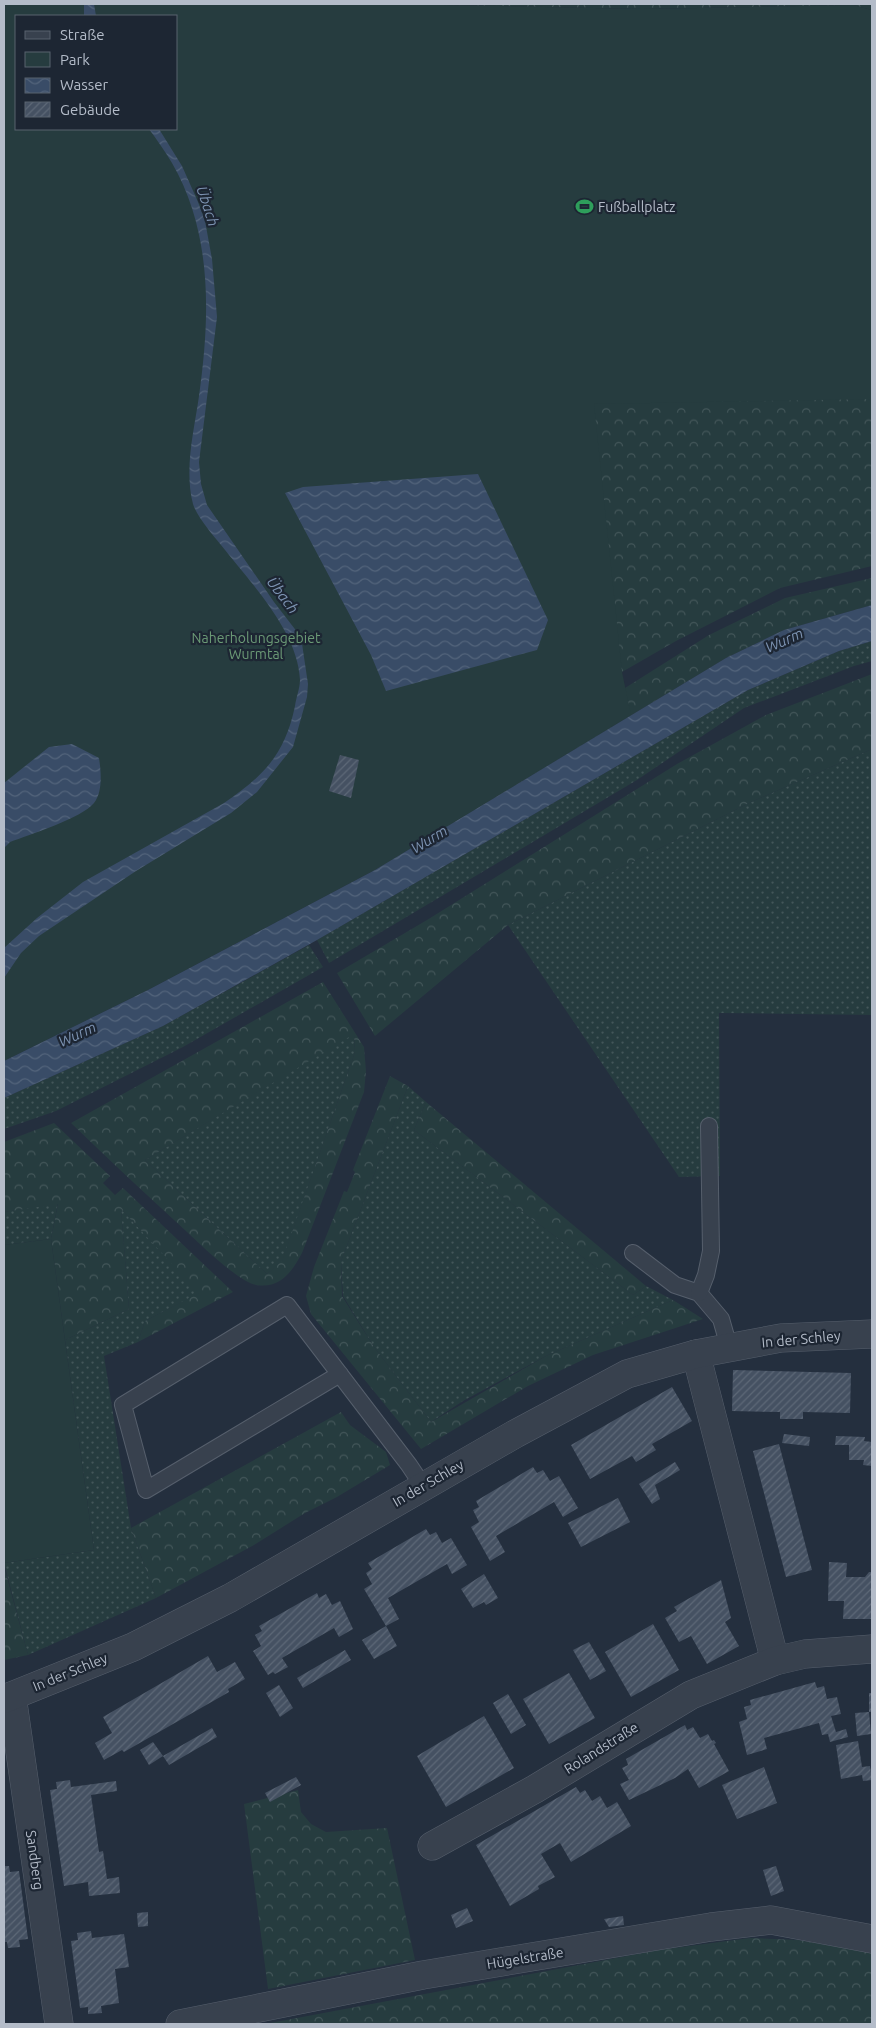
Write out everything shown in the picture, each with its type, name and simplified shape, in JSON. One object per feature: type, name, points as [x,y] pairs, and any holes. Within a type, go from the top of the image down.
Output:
[{"type":"street","name":"In der Schley","points":[[8,1697],[133,1647],[230,1598],[423,1486],[627,1374],[696,1354],[781,1338],[872,1334]]},
{"type":"street","points":[[696,1354],[775,1661]]},
{"type":"street","name":"Rolandstraße","points":[[432,1846],[535,1789],[691,1695],[775,1661],[805,1654],[872,1649]]},
{"type":"street","name":"Sandberg","points":[[8,1697],[59,2024]]},
{"type":"street","name":"Hügelstraße","points":[[180,2024],[422,1975],[711,1927],[772,1920],[872,1939]]},
{"type":"lane","points":[[699,1293],[706,1275],[711,1251],[709,1126]]},
{"type":"lane","points":[[633,1253],[675,1285],[699,1293],[721,1319],[729,1347]]},
{"type":"lane","points":[[340,1374],[146,1490],[123,1405],[287,1305],[340,1374],[423,1486]]},
{"type":"green space","name":"Naherholungsgebiet Wurmtal","points":[[4,4],[391,4],[643,9],[853,5],[872,10],[872,399],[594,404],[622,672],[631,715],[375,870],[148,990],[4,1061]]},
{"type":"green space","points":[[302,4],[846,399],[872,399],[872,566],[780,588],[676,641],[622,672],[178,19],[178,15],[149,15]]},
{"type":"green space","points":[[391,4],[872,4],[872,10],[853,5],[643,9]]},
{"type":"green space","points":[[872,578],[872,605],[784,630],[726,658],[375,870],[625,688],[709,635],[785,598]]},
{"type":"green space","points":[[872,641],[872,661],[854,666],[744,708],[637,780],[329,963],[317,940],[748,690],[839,651]]},
{"type":"green space","points":[[872,674],[872,749],[751,802],[508,925],[375,1036],[337,973],[427,920],[677,764],[766,715]]},
{"type":"green space","points":[[872,749],[872,1015],[719,1013],[720,1176],[679,1177],[508,925],[751,802]]},
{"type":"green space","points":[[309,945],[323,967],[183,1047],[56,1111],[4,1129],[4,1098],[163,1026]]},
{"type":"green space","points":[[323,982],[364,1047],[366,1071],[364,1092],[302,1253],[289,1273],[278,1282],[272,1284],[256,1285],[240,1277],[220,1262],[71,1123]],"holes":[[[354,1034],[355,1052],[282,1261],[267,1274],[145,1160]]]},
{"type":"green space","points":[[354,1033],[355,1052],[282,1262],[267,1274],[145,1160]]},
{"type":"green space","points":[[390,1076],[408,1086],[341,1261],[342,1296],[374,1347],[431,1422],[546,1356],[673,1300],[703,1319],[593,1355],[528,1386],[421,1449],[311,1314],[306,1296],[314,1267],[344,1191],[347,1192],[355,1172],[353,1170]]},
{"type":"green space","points":[[408,1086],[426,1102],[414,1130],[633,1295],[646,1286],[673,1300],[546,1356],[463,1401],[431,1422],[374,1347],[343,1296],[341,1261]]},
{"type":"green space","points":[[426,1102],[646,1286],[633,1295],[414,1130]]},
{"type":"green space","points":[[54,1123],[110,1176],[103,1183],[115,1195],[123,1188],[233,1292],[138,1342],[145,1321],[199,1293],[121,1209],[129,1309],[65,1340],[51,1239],[58,1204],[4,1212],[4,1142]]},
{"type":"green space","points":[[58,1203],[51,1239],[4,1245],[4,1212]]},
{"type":"green space","points":[[121,1209],[200,1293],[145,1321],[138,1342],[104,1356],[131,1528],[156,1598],[28,1655],[4,1563],[94,1550],[65,1340],[129,1309]]},
{"type":"green space","points":[[51,1239],[94,1550],[4,1563],[4,1245]]},
{"type":"green space","points":[[341,1412],[350,1425],[386,1452],[390,1465],[337,1497],[305,1513],[254,1545],[156,1598],[131,1528]]},
{"type":"green space","points":[[4,1566],[28,1655],[4,1660]]},
{"type":"green space","points":[[298,1790],[301,1812],[311,1824],[326,1832],[387,1828],[415,1960],[268,1989],[244,1804]]},
{"type":"green space","points":[[750,1938],[798,1940],[872,1953],[872,2024],[265,2024],[659,1950]]},
{"type":"water","points":[[84,4],[94,4],[96,15],[84,15]]},
{"type":"water","points":[[150,130],[160,130],[182,166],[205,221],[212,259],[217,317],[199,462],[201,484],[207,505],[274,602],[301,637],[308,684],[307,697],[293,747],[257,792],[231,813],[136,871],[39,936],[21,953],[4,978],[4,948],[37,918],[83,882],[224,803],[251,783],[279,751],[291,723],[299,686],[297,662],[291,643],[282,626],[271,608],[206,526],[193,504],[189,477],[203,367],[206,307],[205,277],[195,218],[185,190],[164,150]]},
{"type":"water","points":[[478,474],[548,620],[537,650],[386,691],[371,655],[285,493],[303,487]]},
{"type":"water","name":"Wurm","points":[[872,605],[872,641],[839,651],[748,690],[317,940],[163,1026],[4,1098],[4,1061],[148,990],[375,870],[726,658],[784,630]]},
{"type":"water","points":[[72,744],[99,758],[100,787],[94,803],[88,809],[55,826],[10,842],[4,848],[4,783],[49,747]]},
{"type":"building","points":[[340,755],[359,760],[351,798],[329,791]]},
{"type":"building","points":[[733,1370],[851,1373],[850,1413],[803,1412],[803,1419],[780,1419],[780,1412],[732,1411]]},
{"type":"building","points":[[672,1387],[692,1421],[652,1444],[656,1450],[636,1462],[632,1456],[590,1479],[571,1445]]},
{"type":"building","points":[[784,1434],[810,1437],[809,1446],[782,1443]]},
{"type":"building","points":[[836,1436],[865,1437],[864,1441],[872,1442],[872,1466],[863,1465],[864,1460],[849,1460],[849,1445],[835,1445]]},
{"type":"building","points":[[779,1444],[812,1570],[786,1577],[753,1451]]},
{"type":"building","points":[[675,1462],[680,1470],[655,1485],[660,1499],[652,1504],[639,1484]]},
{"type":"building","points":[[533,1467],[537,1473],[543,1470],[550,1481],[559,1476],[578,1508],[563,1517],[554,1502],[496,1536],[505,1552],[490,1561],[471,1527],[479,1522],[473,1510],[479,1507],[476,1501]]},
{"type":"building","points":[[618,1498],[630,1522],[581,1547],[568,1523]]},
{"type":"building","points":[[426,1529],[430,1535],[436,1532],[442,1543],[451,1538],[467,1565],[452,1574],[447,1564],[388,1598],[399,1619],[386,1626],[364,1589],[372,1584],[366,1573],[372,1569],[368,1563]]},
{"type":"building","points":[[829,1562],[847,1563],[846,1577],[865,1577],[869,1572],[872,1572],[872,1619],[843,1619],[844,1601],[828,1601]]},
{"type":"building","points":[[484,1574],[498,1598],[486,1605],[484,1602],[473,1608],[461,1589]]},
{"type":"building","points":[[721,1580],[731,1618],[725,1622],[739,1646],[707,1664],[691,1636],[679,1642],[665,1618],[677,1611],[674,1607]]},
{"type":"building","points":[[317,1593],[319,1598],[326,1594],[332,1605],[340,1601],[353,1629],[339,1637],[334,1628],[282,1658],[288,1667],[275,1674],[273,1672],[268,1675],[253,1651],[261,1646],[255,1635],[262,1631],[259,1626]]},
{"type":"building","points":[[653,1624],[679,1670],[631,1697],[605,1652]]},
{"type":"building","points":[[386,1626],[397,1646],[374,1659],[362,1640]]},
{"type":"building","points":[[589,1642],[606,1671],[590,1680],[573,1650]]},
{"type":"building","points":[[345,1650],[351,1660],[303,1688],[297,1678]]},
{"type":"building","points":[[208,1656],[217,1672],[235,1662],[245,1679],[228,1689],[229,1692],[124,1752],[122,1750],[104,1760],[95,1743],[112,1733],[103,1717]]},
{"type":"building","points":[[569,1673],[595,1718],[549,1744],[523,1699]]},
{"type":"building","points":[[815,1682],[817,1688],[824,1686],[827,1699],[837,1697],[841,1714],[831,1716],[836,1732],[846,1729],[848,1737],[830,1742],[828,1734],[822,1735],[819,1723],[764,1738],[767,1749],[747,1755],[739,1722],[747,1719],[744,1707],[751,1705],[750,1700]]},
{"type":"building","points":[[279,1685],[293,1708],[280,1717],[266,1693]]},
{"type":"building","points":[[869,1693],[872,1693],[872,1712],[869,1712]]},
{"type":"building","points":[[508,1694],[526,1725],[511,1734],[493,1703]]},
{"type":"building","points":[[869,1712],[871,1734],[857,1736],[855,1713]]},
{"type":"building","points":[[484,1716],[514,1768],[446,1807],[417,1756]]},
{"type":"building","points":[[685,1725],[687,1730],[693,1727],[700,1738],[708,1734],[712,1741],[714,1740],[716,1743],[714,1744],[729,1771],[699,1788],[688,1769],[675,1778],[629,1800],[620,1784],[629,1780],[622,1768],[628,1765],[626,1759]]},
{"type":"building","points":[[212,1728],[217,1737],[169,1765],[163,1756]]},
{"type":"building","points":[[858,1741],[862,1767],[870,1766],[872,1780],[863,1781],[862,1775],[841,1779],[836,1745]]},
{"type":"building","points":[[153,1742],[163,1756],[149,1765],[140,1750]]},
{"type":"building","points":[[764,1767],[777,1803],[737,1819],[722,1785]]},
{"type":"building","points":[[296,1777],[301,1785],[270,1802],[265,1793]]},
{"type":"building","points":[[70,1780],[71,1787],[116,1781],[117,1791],[91,1795],[99,1852],[103,1851],[107,1879],[119,1877],[120,1893],[89,1896],[88,1882],[64,1886],[50,1790],[57,1789],[56,1782]]},
{"type":"building","points":[[576,1787],[580,1793],[585,1790],[592,1801],[600,1796],[607,1808],[617,1802],[631,1826],[571,1862],[560,1843],[541,1854],[555,1877],[538,1886],[539,1889],[510,1906],[476,1845]]},
{"type":"building","points":[[4,1866],[9,1866],[10,1872],[19,1871],[28,1939],[19,1940],[20,1947],[8,1948],[7,1942],[4,1942]]},
{"type":"building","points":[[776,1866],[784,1891],[771,1896],[763,1870]]},
{"type":"building","points":[[467,1908],[473,1921],[456,1928],[451,1915]]},
{"type":"building","points":[[148,1912],[148,1926],[138,1927],[137,1913]]},
{"type":"building","points":[[623,1916],[624,1925],[609,1927],[604,1919]]},
{"type":"building","points":[[91,1931],[92,1938],[124,1934],[129,1967],[115,1969],[119,2003],[101,2006],[102,2013],[88,2014],[88,2007],[80,2008],[71,1941],[78,1940],[77,1933]]},
{"type":"place","name":"Fußballplatz","points":[[584,207]]},
{"type":"water label","name":"Übach","points":[[208,206]]},
{"type":"water label","name":"Übach","points":[[283,595]]}]
